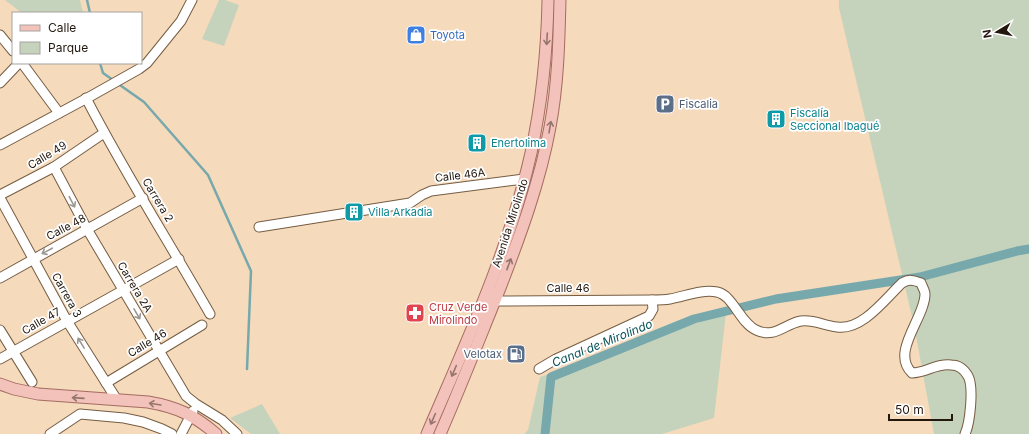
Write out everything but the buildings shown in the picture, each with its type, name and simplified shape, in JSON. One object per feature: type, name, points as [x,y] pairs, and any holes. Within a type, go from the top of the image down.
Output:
[{"type":"main road","name":"Avenida Mirolindo","points":[[440,434],[474,351],[531,154],[546,55],[548,0]]},
{"type":"main road","name":"Avenida Mirolindo","points":[[427,434],[524,225],[542,165],[550,128],[556,88],[560,0]]},
{"type":"main road","points":[[0,384],[14,389],[38,394],[148,402],[165,405],[179,409],[191,415],[216,434]]},
{"type":"street","points":[[0,144],[59,114],[147,63],[181,21],[192,0]]},
{"type":"street","points":[[0,35],[12,50]]},
{"type":"street","points":[[0,83],[20,64]]},
{"type":"street","points":[[22,64],[59,114]]},
{"type":"street","name":"Carrera 2","points":[[86,98],[104,133],[210,314]]},
{"type":"street","name":"Calle 49","points":[[0,195],[54,167],[104,133]]},
{"type":"street","name":"Carrera 2A","points":[[54,167],[87,229],[186,396],[222,420],[237,434]]},
{"type":"street","name":"Calle 46A","points":[[259,227],[410,203],[431,191],[524,179]]},
{"type":"street","name":"Carrera 3","points":[[0,198],[67,320],[116,400]]},
{"type":"street","name":"Calle 48","points":[[0,278],[33,258],[143,198]]},
{"type":"street","name":"Calle 47","points":[[0,359],[67,320],[179,259]]},
{"type":"street","name":"Calle 46","points":[[490,299],[652,300],[669,299],[708,290],[720,292],[731,302],[739,315],[754,329],[766,333],[780,330],[800,321],[814,321],[836,327],[851,327],[864,320],[902,283],[906,280],[913,280],[921,283],[925,293],[923,304],[910,335],[905,356],[906,368],[912,373],[920,373],[938,365],[950,364],[960,367],[968,377],[971,397],[965,434]]},
{"type":"street","points":[[540,370],[556,359],[649,316],[652,310],[652,300]]},
{"type":"street","name":"Calle 46","points":[[106,383],[158,350],[202,325]]},
{"type":"street","points":[[0,330],[32,382]]},
{"type":"street","points":[[180,434],[196,404]]},
{"type":"street","points":[[50,434],[80,414],[124,418],[143,422],[172,434]]},
{"type":"green space","points":[[5,0],[80,0],[83,12],[21,12]]},
{"type":"green space","points":[[219,0],[225,0],[239,5],[224,46],[202,39]]},
{"type":"green space","points":[[839,0],[1029,0],[1029,434],[934,434],[914,325],[839,8]]},
{"type":"green space","points":[[726,313],[714,418],[662,434],[524,434],[528,430],[540,377]]},
{"type":"green space","points":[[262,404],[280,434],[251,434],[230,418]]},
{"type":"waterway","points":[[87,0],[90,12]]},
{"type":"waterway","points":[[100,64],[103,73],[113,80]]},
{"type":"waterway","points":[[117,83],[144,102],[208,175],[251,271],[247,369]]},
{"type":"waterway","name":"Canal de Mirolindo","points":[[545,434],[551,377],[694,319],[776,299],[920,277],[1029,249]]},
{"type":"place","name":"Toyota","points":[[416,35]]},
{"type":"place","name":"Fiscalia","points":[[665,104]]},
{"type":"place","name":"Fiscalía Seccional Ibagué","points":[[776,119]]},
{"type":"place","name":"Enertolima","points":[[477,143]]},
{"type":"place","name":"Villa Arkadia","points":[[354,212]]},
{"type":"place","name":"Cruz Verde Mirolindo","points":[[415,313]]},
{"type":"place","name":"Velotax","points":[[516,354]]}]
